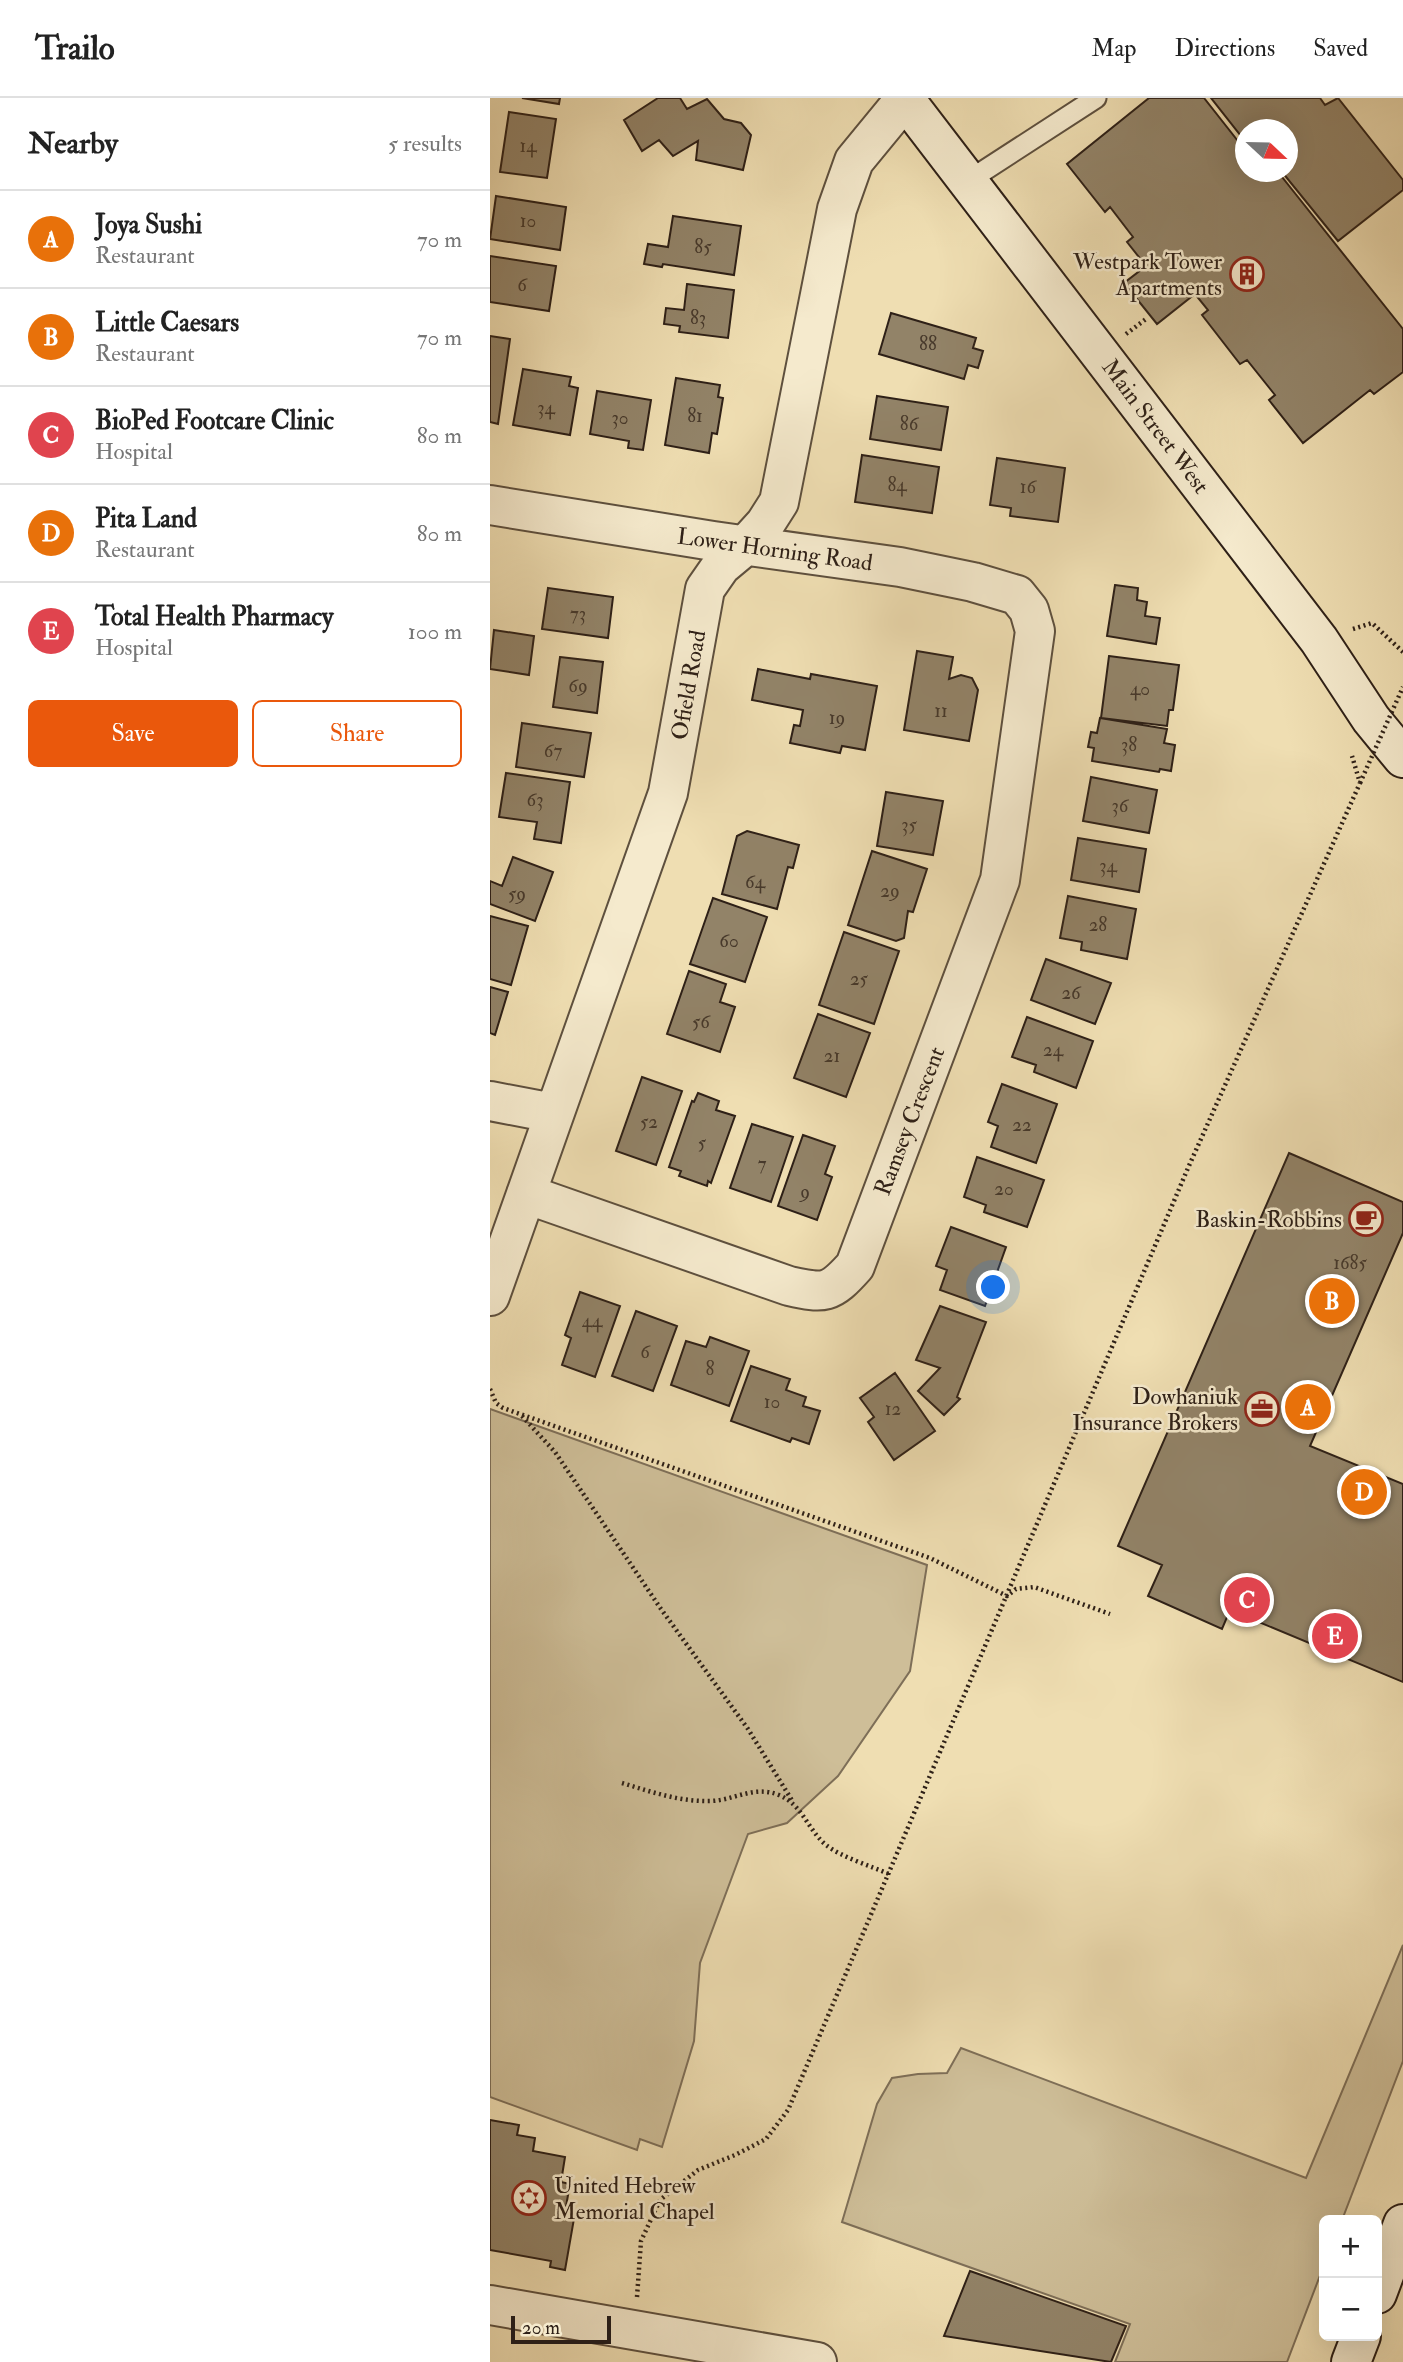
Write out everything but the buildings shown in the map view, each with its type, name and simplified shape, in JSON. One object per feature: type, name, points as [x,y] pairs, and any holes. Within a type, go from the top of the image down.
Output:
[{"type":"street","name":"Main Street West","points":[[905,98],[1319,639],[1371,719],[1403,758]]},
{"type":"street","name":"Ofield Road","points":[[490,1296],[668,793],[705,589],[721,566],[746,546],[765,524],[779,502],[837,209],[854,161],[905,98]]},
{"type":"street","name":"Lower Horning Road","points":[[490,506],[900,567],[973,582],[1017,595],[1029,610],[1035,631]]},
{"type":"street","name":"Ramsey Crescent","points":[[526,1194],[789,1286],[817,1292],[838,1285],[855,1266],[1000,880],[1035,631]]},
{"type":"street","points":[[490,1101],[553,1113]]},
{"type":"street","points":[[1382,2281],[1403,2224]]},
{"type":"street","points":[[490,2305],[817,2362]]},
{"type":"street","points":[[1351,2362],[1359,2341]]},
{"type":"lane","points":[[968,181],[1096,98]]},
{"type":"path","points":[[1127,334],[1146,319]]},
{"type":"path","points":[[1372,623],[1403,652]]},
{"type":"path","points":[[636,2301],[641,2241],[660,2200],[698,2170],[766,2139],[788,2109],[1188,1168],[1403,687]]},
{"type":"path","points":[[1354,758],[1360,782]]},
{"type":"path","points":[[490,1389],[496,1403],[521,1415],[930,1558],[1007,1596]]},
{"type":"path","points":[[521,1415],[555,1452],[748,1729],[793,1802],[828,1846],[889,1874]]},
{"type":"path","points":[[1007,1596],[1016,1589],[1034,1587],[1110,1614]]},
{"type":"path","points":[[622,1783],[676,1799],[710,1801],[761,1791],[777,1794],[793,1802]]},
{"type":"shaded area","points":[[490,1409],[927,1565],[910,1671],[838,1776],[787,1823],[748,1834],[700,1963],[694,2041],[662,2147],[640,2139],[637,2150],[490,2097]]},
{"type":"shaded area","points":[[1403,1945],[1403,2061],[1344,2215],[1319,2215],[1319,2278],[1287,2362],[1115,2362],[1130,2324],[842,2222],[877,2104],[892,2078],[947,2073],[961,2048],[1306,2178]]},
{"type":"place","name":"Westpark Tower Apartments","points":[[1247,274]]},
{"type":"place","name":"Baskin-Robbins","points":[[1366,1219]]},
{"type":"place","name":"Little Caesars","points":[[1332,1301]]},
{"type":"place","name":"Joya Sushi","points":[[1308,1407]]},
{"type":"place","name":"Dowhaniuk Insurance Brokers","points":[[1262,1409]]},
{"type":"place","name":"Pita Land","points":[[1364,1492]]},
{"type":"place","name":"BioPed Footcare Clinic","points":[[1247,1600]]},
{"type":"place","name":"Total Health Pharmacy","points":[[1335,1636]]},
{"type":"place","name":"United Hebrew Memorial Chapel","points":[[529,2198]]}]
